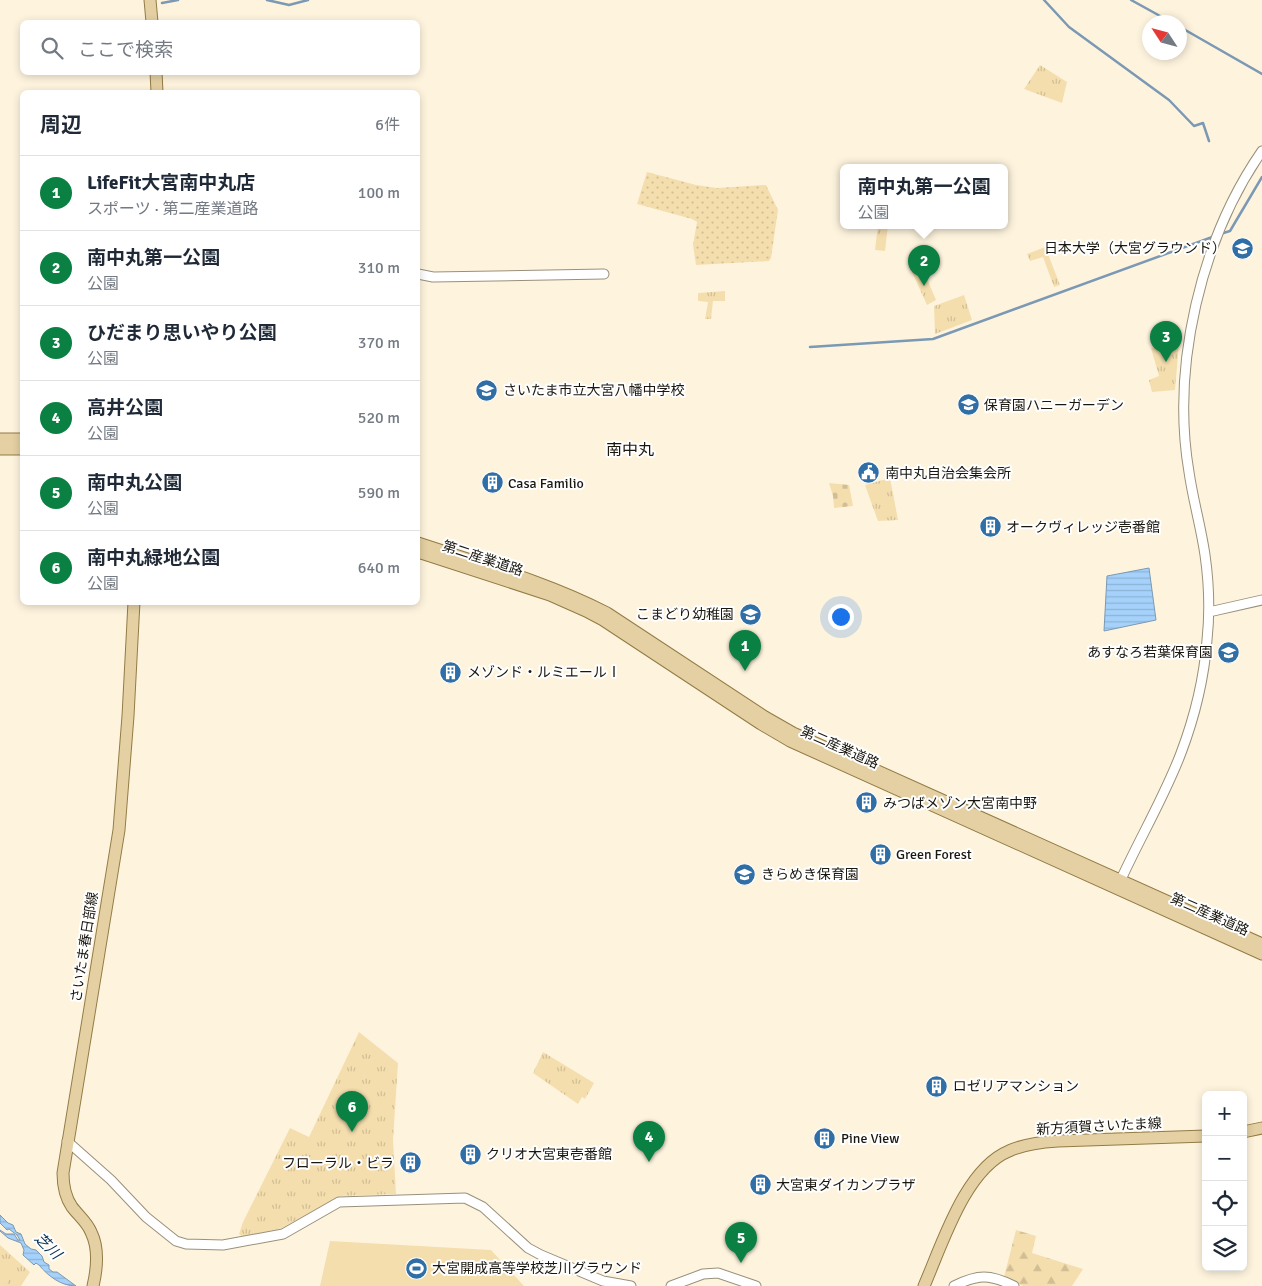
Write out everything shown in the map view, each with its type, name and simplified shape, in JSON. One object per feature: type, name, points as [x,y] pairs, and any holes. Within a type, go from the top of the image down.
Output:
[{"type":"main road","points":[[150,0],[152,20]]},
{"type":"main road","points":[[156,75],[157,90]]},
{"type":"main road","points":[[0,439],[20,439]]},
{"type":"main road","points":[[0,449],[20,449]]},
{"type":"main road","name":"第二産業道路","points":[[420,544],[553,588],[589,604],[607,613],[793,733],[1119,884],[1262,954]]},
{"type":"main road","name":"第二産業道路","points":[[420,553],[550,596],[586,611],[603,620],[790,741],[1262,944]]},
{"type":"main road","name":"さいたま春日部線","points":[[93,1286],[96,1273],[95,1244],[91,1232],[66,1195],[63,1172],[119,830],[134,605]]},
{"type":"main road","points":[[1247,1131],[1262,1128]]},
{"type":"main road","name":"新方須賀さいたま線","points":[[924,1286],[958,1208],[970,1186],[984,1168],[1007,1151],[1038,1142],[1202,1136]]},
{"type":"street","points":[[1119,884],[1172,774],[1192,723],[1200,694],[1209,612],[1205,555],[1185,444],[1185,375],[1194,317],[1203,279],[1224,220],[1262,151]]},
{"type":"street","points":[[420,274],[433,277],[604,274]]},
{"type":"street","points":[[1209,612],[1262,600]]},
{"type":"street","points":[[67,1141],[111,1180],[146,1217],[176,1241],[186,1244],[223,1245],[283,1234],[339,1202],[464,1198],[482,1207],[528,1248],[541,1255],[603,1281],[631,1286]]},
{"type":"street","points":[[671,1286],[703,1274],[718,1273],[756,1286]]},
{"type":"street","points":[[954,1286],[970,1278],[988,1276],[1014,1286]]},
{"type":"green space","points":[[1040,65],[1067,82],[1062,103],[1024,89]]},
{"type":"green space","points":[[647,172],[696,185],[717,188],[766,185],[778,210],[769,261],[696,265],[693,245],[697,222],[637,204]]},
{"type":"green space","points":[[878,229],[888,229],[885,251],[875,250]]},
{"type":"green space","points":[[1066,239],[1068,245],[1048,254],[1060,285],[1054,287],[1043,257],[1030,261],[1027,254]]},
{"type":"green space","points":[[922,267],[936,300],[927,305],[912,272]]},
{"type":"green space","points":[[725,291],[725,301],[713,301],[711,319],[705,319],[708,302],[698,301],[698,293]]},
{"type":"green space","points":[[964,295],[972,320],[935,334],[934,306]]},
{"type":"green space","points":[[1179,343],[1175,390],[1152,392],[1149,380],[1159,376],[1151,348]]},
{"type":"green space","points":[[890,478],[898,520],[878,521],[865,485]]},
{"type":"green space","points":[[829,483],[849,485],[853,506],[834,508]]},
{"type":"green space","points":[[359,1032],[398,1063],[393,1140],[396,1194],[340,1196],[282,1228],[243,1237],[239,1234],[243,1222],[290,1128],[309,1137]]},
{"type":"green space","points":[[543,1052],[594,1083],[585,1099],[582,1097],[578,1104],[533,1073]]},
{"type":"green space","points":[[1016,1230],[1036,1236],[1032,1253],[1083,1269],[1072,1286],[1023,1286],[1004,1277]]},
{"type":"green space","name":"大宮開成高等学校芝川グラウンド","points":[[330,1241],[491,1250],[524,1286],[320,1286]]},
{"type":"green space","points":[[0,1245],[30,1272],[21,1286],[0,1286]]},
{"type":"green space","points":[[0,1258],[16,1268],[5,1286],[0,1286]]},
{"type":"water","points":[[1149,568],[1156,620],[1104,631],[1107,576]]},
{"type":"water","points":[[0,1215],[13,1225],[16,1232],[21,1234],[25,1244],[42,1256],[44,1262],[49,1265],[49,1269],[57,1272],[76,1286],[70,1286],[55,1280],[39,1265],[36,1263],[34,1265],[23,1255],[24,1250],[21,1243],[8,1238],[0,1231],[6,1234],[14,1234],[20,1240],[17,1235],[9,1229],[7,1230],[0,1223]]},
{"type":"waterway","points":[[162,3],[178,0]]},
{"type":"waterway","points":[[267,0],[289,5],[308,0]]},
{"type":"waterway","points":[[1044,0],[1069,27],[1169,100],[1194,126],[1203,123],[1209,141]]},
{"type":"waterway","points":[[1131,0],[1158,15]]},
{"type":"waterway","points":[[1187,31],[1262,74]]},
{"type":"waterway","points":[[1220,234],[1230,231],[1262,177]]},
{"type":"waterway","points":[[810,347],[933,339],[1215,236]]},
{"type":"place","name":"日本大学（大宮グラウンド）","points":[[1242,248]]},
{"type":"place","name":"南中丸第一公園","points":[[924,286]]},
{"type":"place","name":"ひだまり思いやり公園","points":[[1166,362]]},
{"type":"place","name":"さいたま市立大宮八幡中学校","points":[[487,390]]},
{"type":"place","name":"保育園ハニーガーデン","points":[[968,405]]},
{"type":"place","name":"南中丸自治会集会所","points":[[869,473]]},
{"type":"place","name":"Casa Familio","points":[[492,483]]},
{"type":"place","name":"オークヴィレッジ壱番館","points":[[990,527]]},
{"type":"place","name":"こまどり幼稚園","points":[[750,614]]},
{"type":"place","name":"あすなろ若葉保育園","points":[[1229,652]]},
{"type":"place","name":"LifeFit大宮南中丸店","points":[[745,671]]},
{"type":"place","name":"メゾンド・ルミエールⅠ","points":[[451,672]]},
{"type":"place","name":"みつばメゾン大宮南中野","points":[[867,803]]},
{"type":"place","name":"Green Forest","points":[[880,854]]},
{"type":"place","name":"きらめき保育園","points":[[745,874]]},
{"type":"place","name":"ロゼリアマンション","points":[[937,1086]]},
{"type":"place","name":"南中丸緑地公園","points":[[352,1132]]},
{"type":"place","name":"Pine View","points":[[825,1138]]},
{"type":"place","name":"クリオ大宮東壱番館","points":[[470,1154]]},
{"type":"place","name":"高井公園","points":[[649,1162]]},
{"type":"place","name":"フローラル・ビラ","points":[[410,1163]]},
{"type":"place","name":"大宮東ダイカンプラザ","points":[[760,1185]]},
{"type":"place","name":"南中丸公園","points":[[741,1263]]},
{"type":"place","name":"大宮開成高等学校芝川グラウンド","points":[[416,1268]]},
{"type":"district","name":"南中丸","points":[[630,449]]},
{"type":"water label","name":"芝川","points":[[48,1246]]}]
